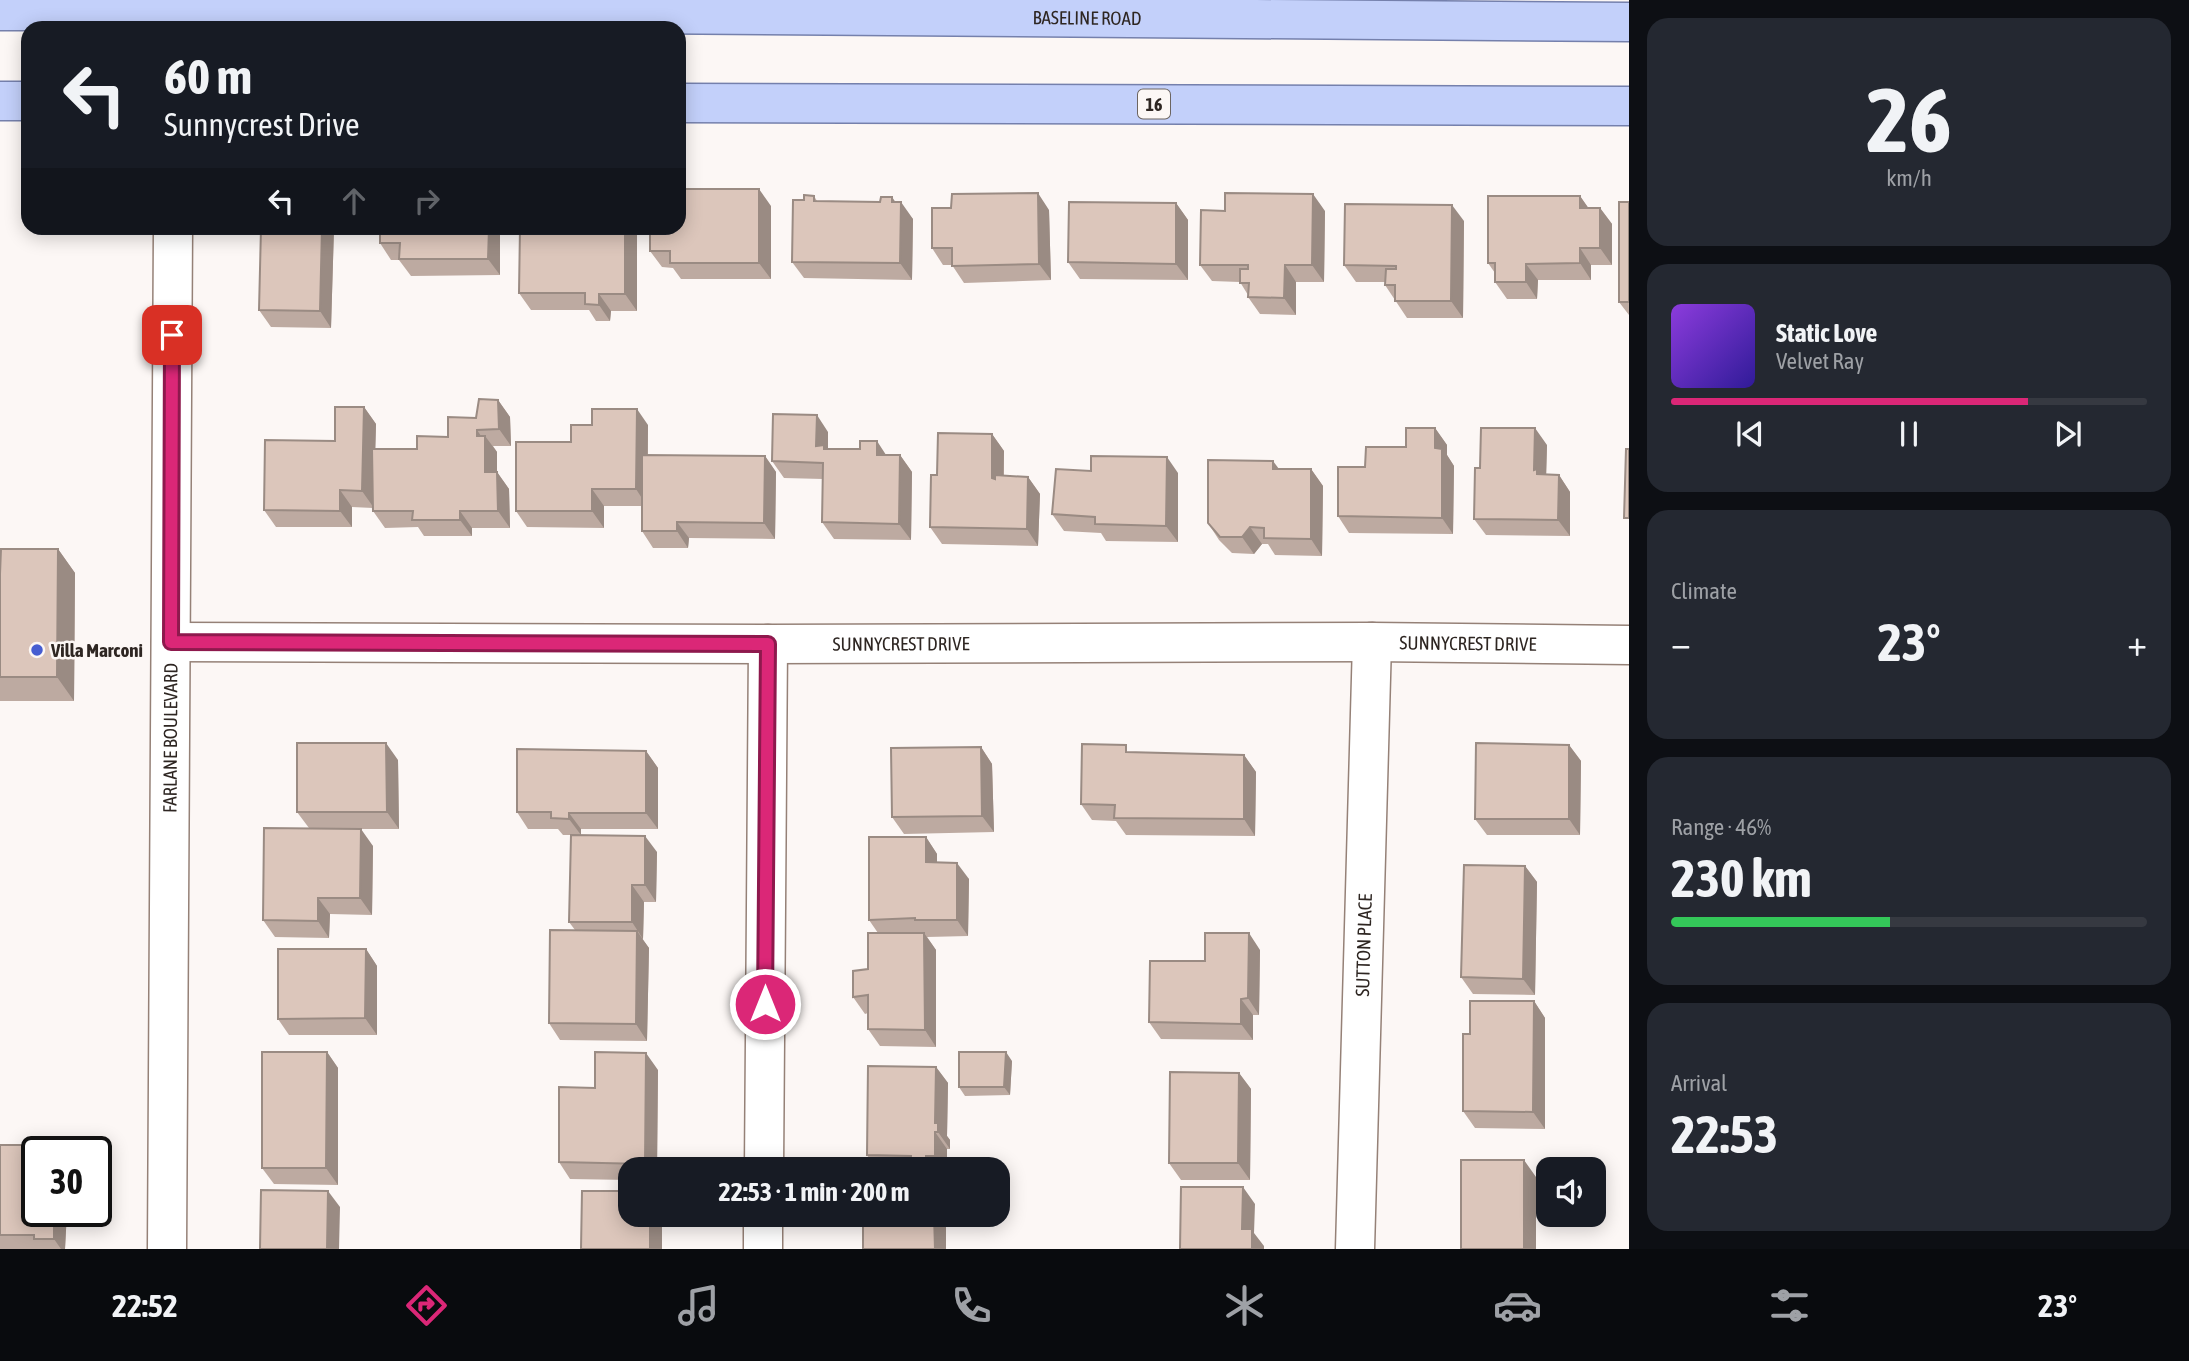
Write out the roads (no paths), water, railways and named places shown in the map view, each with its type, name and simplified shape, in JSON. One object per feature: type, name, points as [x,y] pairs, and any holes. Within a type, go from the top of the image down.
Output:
[{"type":"main road","name":"BASELINE ROAD","points":[[0,11],[176,20],[1629,22]]},
{"type":"main road","points":[[0,101],[21,101]]},
{"type":"main road","name":"16","points":[[686,103],[1629,106]]},
{"type":"street","name":"FARLANE BOULEVARD","points":[[167,1249],[173,235]]},
{"type":"street","name":"SUNNYCREST DRIVE","points":[[171,642],[1372,642],[1629,645]]},
{"type":"street","name":"SUTTON PLACE","points":[[1355,1249],[1372,642]]},
{"type":"street","points":[[764,1157],[768,644]]},
{"type":"street","points":[[763,1227],[763,1249]]},
{"type":"place","name":"Villa Marconi","points":[[37,650]]}]
